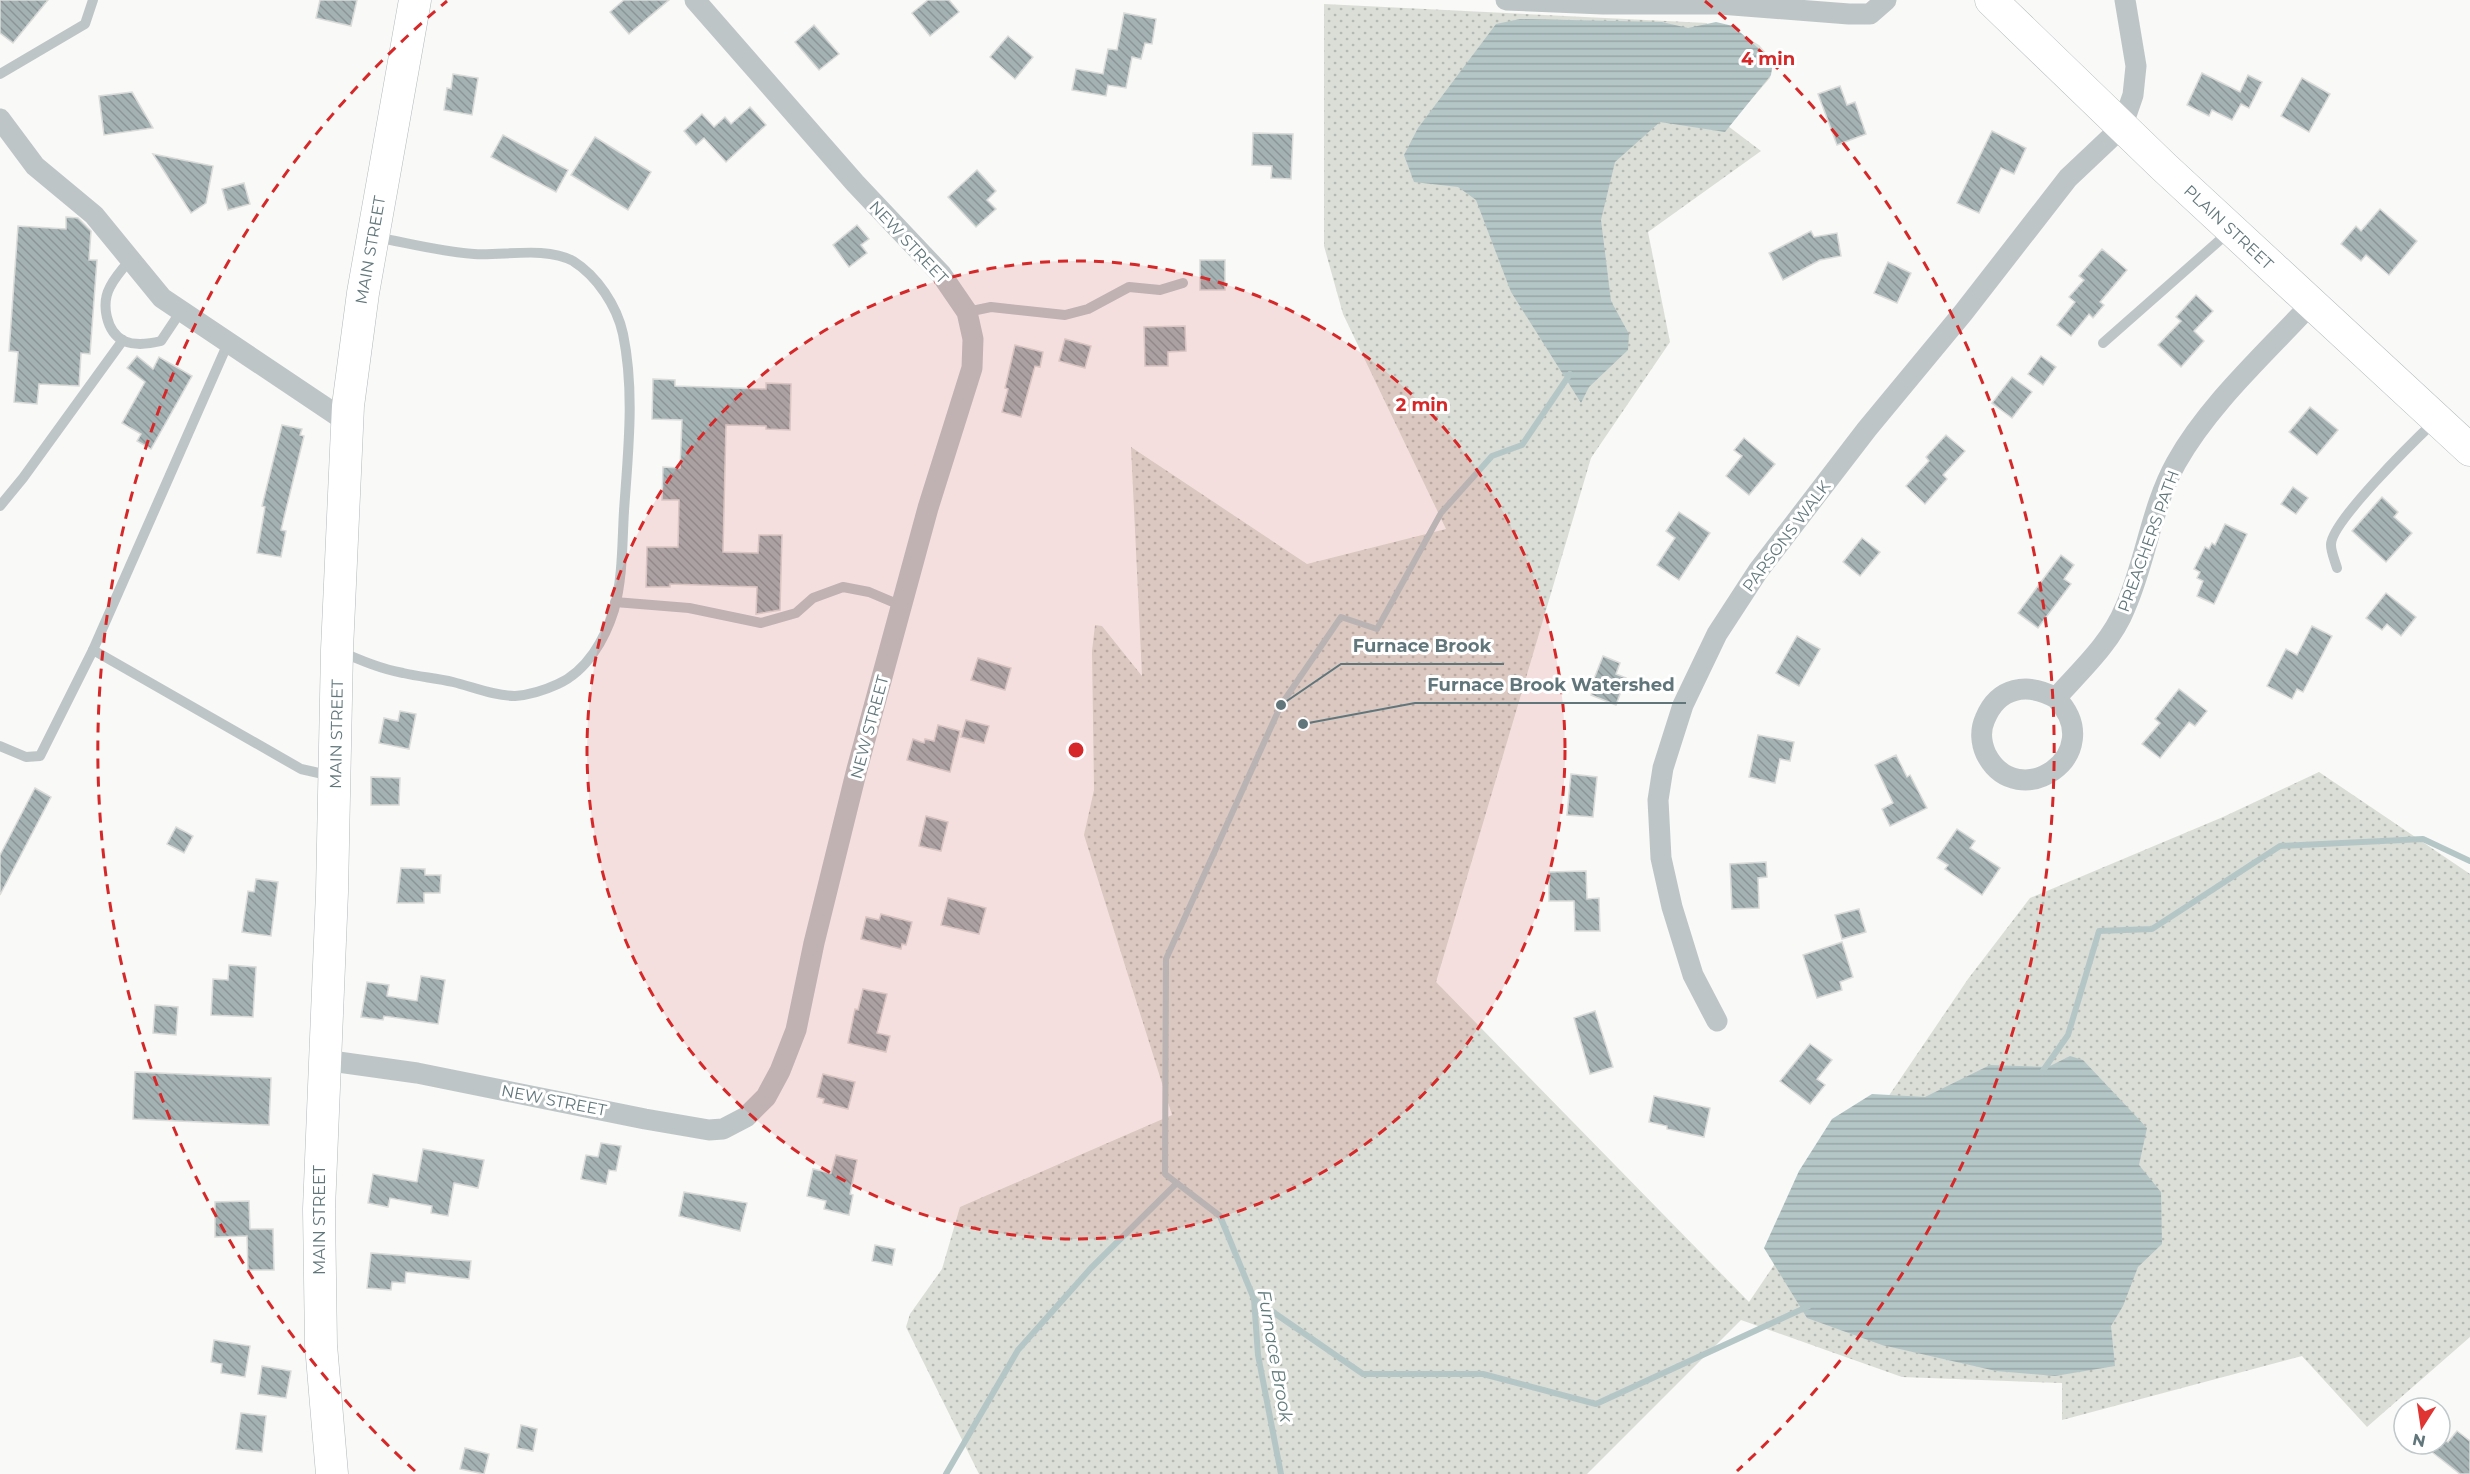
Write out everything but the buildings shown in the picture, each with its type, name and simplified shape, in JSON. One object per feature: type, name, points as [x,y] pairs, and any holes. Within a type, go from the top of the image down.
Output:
[{"type":"main road","name":"MAIN STREET","points":[[332,1474],[321,1345],[318,1267],[335,777],[337,650],[347,422],[354,349],[372,237],[415,0]]},
{"type":"main road","name":"PLAIN STREET","points":[[1991,0],[2122,127],[2470,450]]},
{"type":"street","name":"NEW STREET","points":[[324,1060],[417,1073],[709,1130],[723,1129],[746,1117],[766,1097],[796,1030],[834,862],[902,606],[938,474],[972,368],[973,339],[967,312],[941,274],[879,210],[695,0]]},
{"type":"street","points":[[1506,0],[1604,4],[1720,4],[1870,14],[1886,0]]},
{"type":"street","points":[[2122,127],[2133,95],[2136,66],[2126,0]]},
{"type":"street","points":[[0,119],[35,166],[94,214],[162,298],[347,422]]},
{"type":"street","name":"PARSONS WALK","points":[[1717,1021],[1698,988],[1671,907],[1661,858],[1658,829],[1658,800],[1663,768],[1683,705],[1698,669],[1722,626],[1758,571],[1860,438],[1957,321],[2068,178],[2122,127]]},
{"type":"street","name":"PREACHERS PATH","points":[[2056,698],[2110,634],[2125,609],[2163,491],[2192,437],[2215,408],[2311,304]]},
{"type":"street","points":[[2028,688],[2044,691],[2056,698],[2068,712],[2073,732],[2070,752],[2057,770],[2040,778],[2023,780],[2001,773],[1990,762],[1983,747],[1981,727],[1990,706],[2011,691],[2028,688]]},
{"type":"lane","points":[[0,74],[85,24],[93,0]]},
{"type":"lane","points":[[2103,343],[2232,230]]},
{"type":"lane","points":[[337,650],[366,663],[404,674],[451,682],[494,694],[515,696],[526,694],[561,683],[580,670],[594,653],[605,632],[620,579],[630,429],[629,387],[623,333],[614,308],[603,290],[588,273],[571,260],[542,253],[474,254],[372,237]]},
{"type":"lane","points":[[130,260],[110,288],[105,308],[109,326],[123,340],[144,345],[161,341],[181,311]]},
{"type":"lane","points":[[967,312],[991,307],[1065,315],[1088,309],[1129,287],[1160,290],[1183,283]]},
{"type":"lane","points":[[0,506],[23,478],[123,340]]},
{"type":"lane","points":[[0,746],[26,757],[40,756],[93,650],[228,343]]},
{"type":"lane","points":[[2337,568],[2330,544],[2337,528],[2404,451],[2437,419]]},
{"type":"lane","points":[[615,602],[689,608],[761,623],[796,613],[813,598],[843,587],[869,592],[902,606]]},
{"type":"lane","points":[[93,650],[301,769],[335,777]]},
{"type":"shaded area","points":[[1324,4],[1707,23],[1710,31],[1736,31],[1759,45],[1768,55],[1772,68],[1770,78],[1728,126],[1761,151],[1648,232],[1670,342],[1591,458],[1436,982],[1749,1302],[1968,979],[2030,898],[2223,817],[2319,772],[2470,874],[2470,1337],[2402,1396],[2392,1396],[2392,1405],[2367,1427],[2302,1356],[2062,1420],[2062,1383],[1902,1377],[1741,1320],[1587,1474],[979,1474],[906,1327],[910,1314],[942,1269],[960,1207],[1172,1115],[1084,835],[1094,790],[1092,651],[1095,625],[1102,626],[1142,676],[1131,447],[1307,564],[1446,529],[1343,314],[1324,246]]},
{"type":"shaded area","points":[[1520,19],[1662,22],[1688,28],[1716,22],[1733,26],[1773,61],[1771,75],[1725,132],[1660,122],[1615,162],[1601,220],[1611,301],[1629,334],[1628,350],[1589,387],[1581,403],[1511,292],[1476,200],[1458,187],[1414,182],[1404,155],[1418,128],[1496,24]]},
{"type":"shaded area","points":[[2070,1056],[2083,1060],[2147,1128],[2139,1165],[2161,1192],[2162,1244],[2138,1267],[2123,1306],[2111,1326],[2115,1366],[2055,1376],[1996,1371],[1882,1345],[1807,1318],[1764,1248],[1799,1171],[1832,1119],[1872,1094],[1925,1097],[1990,1065],[2048,1067]]},
{"type":"waterway","name":"Furnace Brook","points":[[1281,1474],[1258,1355],[1254,1299],[1220,1216],[1165,1174],[1166,959],[1281,705],[1341,617],[1377,629],[1441,513],[1492,456],[1522,445],[1570,374]]},
{"type":"waterway","points":[[2042,1072],[2068,1035],[2099,931],[2152,929],[2280,846],[2423,839],[2470,861]]},
{"type":"waterway","points":[[946,1474],[1018,1350],[1091,1268],[1177,1183]]},
{"type":"waterway","points":[[1254,1299],[1363,1374],[1483,1374],[1596,1404],[1809,1306]]},
{"type":"place","name":"Furnace Brook","points":[[1281,705]]},
{"type":"place","name":"Furnace Brook Watershed","points":[[1303,724]]}]
